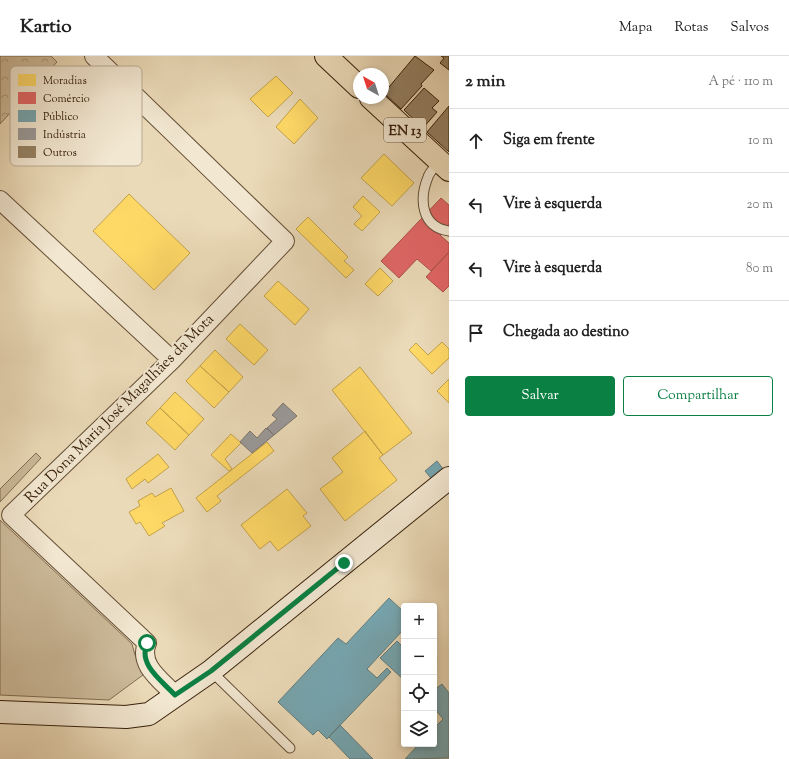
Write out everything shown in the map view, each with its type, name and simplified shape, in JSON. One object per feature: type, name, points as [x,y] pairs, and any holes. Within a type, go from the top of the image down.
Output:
[{"type":"main road","points":[[326,56],[353,81]]},
{"type":"main road","name":"EN 13","points":[[377,104],[444,166]]},
{"type":"main road","points":[[0,712],[126,717],[149,714],[211,671],[449,478]]},
{"type":"street","name":"Rua Dona Maria José Magalhães da Mota","points":[[94,56],[104,66]]},
{"type":"street","name":"Rua Dona Maria José Magalhães da Mota","points":[[142,102],[285,241],[172,360],[11,515],[147,643],[144,651],[145,662],[175,695]]},
{"type":"street","points":[[0,200],[172,360]]},
{"type":"lane","points":[[444,166],[428,176],[424,195],[424,211],[432,225],[449,231]]},
{"type":"lane","points":[[211,671],[290,748]]},
{"type":"green space","points":[[0,56],[51,56],[57,62],[53,66],[10,66],[10,113],[0,124]]},
{"type":"green space","points":[[36,453],[41,458],[0,502],[0,489]]},
{"type":"green space","points":[[0,520],[132,644],[135,655],[147,672],[109,700],[0,695]]},
{"type":"building: Moradias","points":[[276,76],[293,93],[268,117],[250,99]]},
{"type":"building: Moradias","points":[[300,99],[318,118],[294,144],[276,127]]},
{"type":"building: Moradias","points":[[384,154],[414,183],[392,206],[361,178]]},
{"type":"building: Moradias","points":[[129,194],[190,253],[154,290],[93,231]]},
{"type":"building: Moradias","points":[[363,196],[380,212],[362,231],[354,224],[362,216],[353,207]]},
{"type":"building: Moradias","points":[[308,217],[348,257],[344,261],[354,270],[346,278],[296,229]]},
{"type":"building: Moradias","points":[[380,268],[393,281],[378,296],[365,284]]},
{"type":"building: Moradias","points":[[278,281],[309,309],[295,325],[264,296]]},
{"type":"building: Moradias","points":[[240,324],[268,350],[254,365],[226,339]]},
{"type":"building: Moradias","points":[[442,342],[449,349],[449,358],[432,374],[409,350],[416,343],[428,355]]},
{"type":"building: Moradias","points":[[215,350],[243,377],[229,392],[200,366]]},
{"type":"building: Moradias","points":[[200,366],[229,392],[214,408],[186,381]]},
{"type":"building: Moradias","points":[[360,367],[412,433],[383,455],[332,390]]},
{"type":"building: Moradias","points":[[449,379],[449,403],[437,391]]},
{"type":"building: Moradias","points":[[175,392],[204,419],[189,435],[160,408]]},
{"type":"building: Moradias","points":[[160,408],[189,435],[175,450],[146,423]]},
{"type":"building: Moradias","points":[[365,431],[383,455],[379,458],[397,480],[345,521],[320,489],[343,472],[332,458]]},
{"type":"building: Moradias","points":[[231,434],[241,443],[225,459],[232,469],[229,471],[211,455]]},
{"type":"building: Moradias","points":[[267,442],[274,451],[217,496],[221,501],[207,512],[196,498]]},
{"type":"building: Moradias","points":[[158,454],[169,467],[148,483],[145,479],[132,489],[126,479]]},
{"type":"building: Moradias","points":[[171,488],[184,511],[162,523],[165,526],[149,536],[140,522],[136,524],[129,512],[140,506],[138,501],[152,493],[155,497]]},
{"type":"building: Moradias","points":[[287,489],[307,513],[303,516],[311,526],[278,551],[270,541],[260,549],[241,525]]},
{"type":"building: Comércio","points":[[441,198],[449,205],[449,226],[440,235],[449,243],[449,252],[431,271],[417,259],[399,278],[381,261]]},
{"type":"building: Comércio","points":[[449,252],[449,286],[443,292],[426,277]]},
{"type":"building: Público","points":[[437,461],[447,474],[435,483],[425,471]]},
{"type":"building: Público","points":[[389,598],[401,609],[401,632],[367,669],[377,678],[387,668],[391,672],[327,739],[318,730],[313,735],[278,702],[338,638],[346,644]]},
{"type":"building: Público","points":[[397,641],[401,645],[401,677],[380,658]]},
{"type":"building: Público","points":[[442,684],[449,693],[449,758],[405,759],[416,747],[437,747],[437,725],[443,719],[437,712],[437,688]]},
{"type":"building: Público","points":[[340,725],[373,759],[350,759],[329,737]]},
{"type":"building: Indústria","points":[[283,403],[297,416],[274,435],[267,428],[277,419],[272,415]]},
{"type":"building: Indústria","points":[[266,428],[274,435],[252,453],[240,442],[250,431],[257,438]]},
{"type":"building: Outros","points":[[415,56],[434,70],[401,109],[389,98],[389,87]]},
{"type":"building: Outros","points":[[441,56],[449,56],[449,70],[440,63],[444,58]]},
{"type":"building: Outros","points":[[424,88],[439,101],[432,108],[437,112],[423,128],[404,110]]},
{"type":"building: Outros","points":[[449,106],[449,152],[427,132]]},
{"type":"route","points":[[147,643],[144,651],[145,662],[175,695],[211,671],[344,563]]}]
